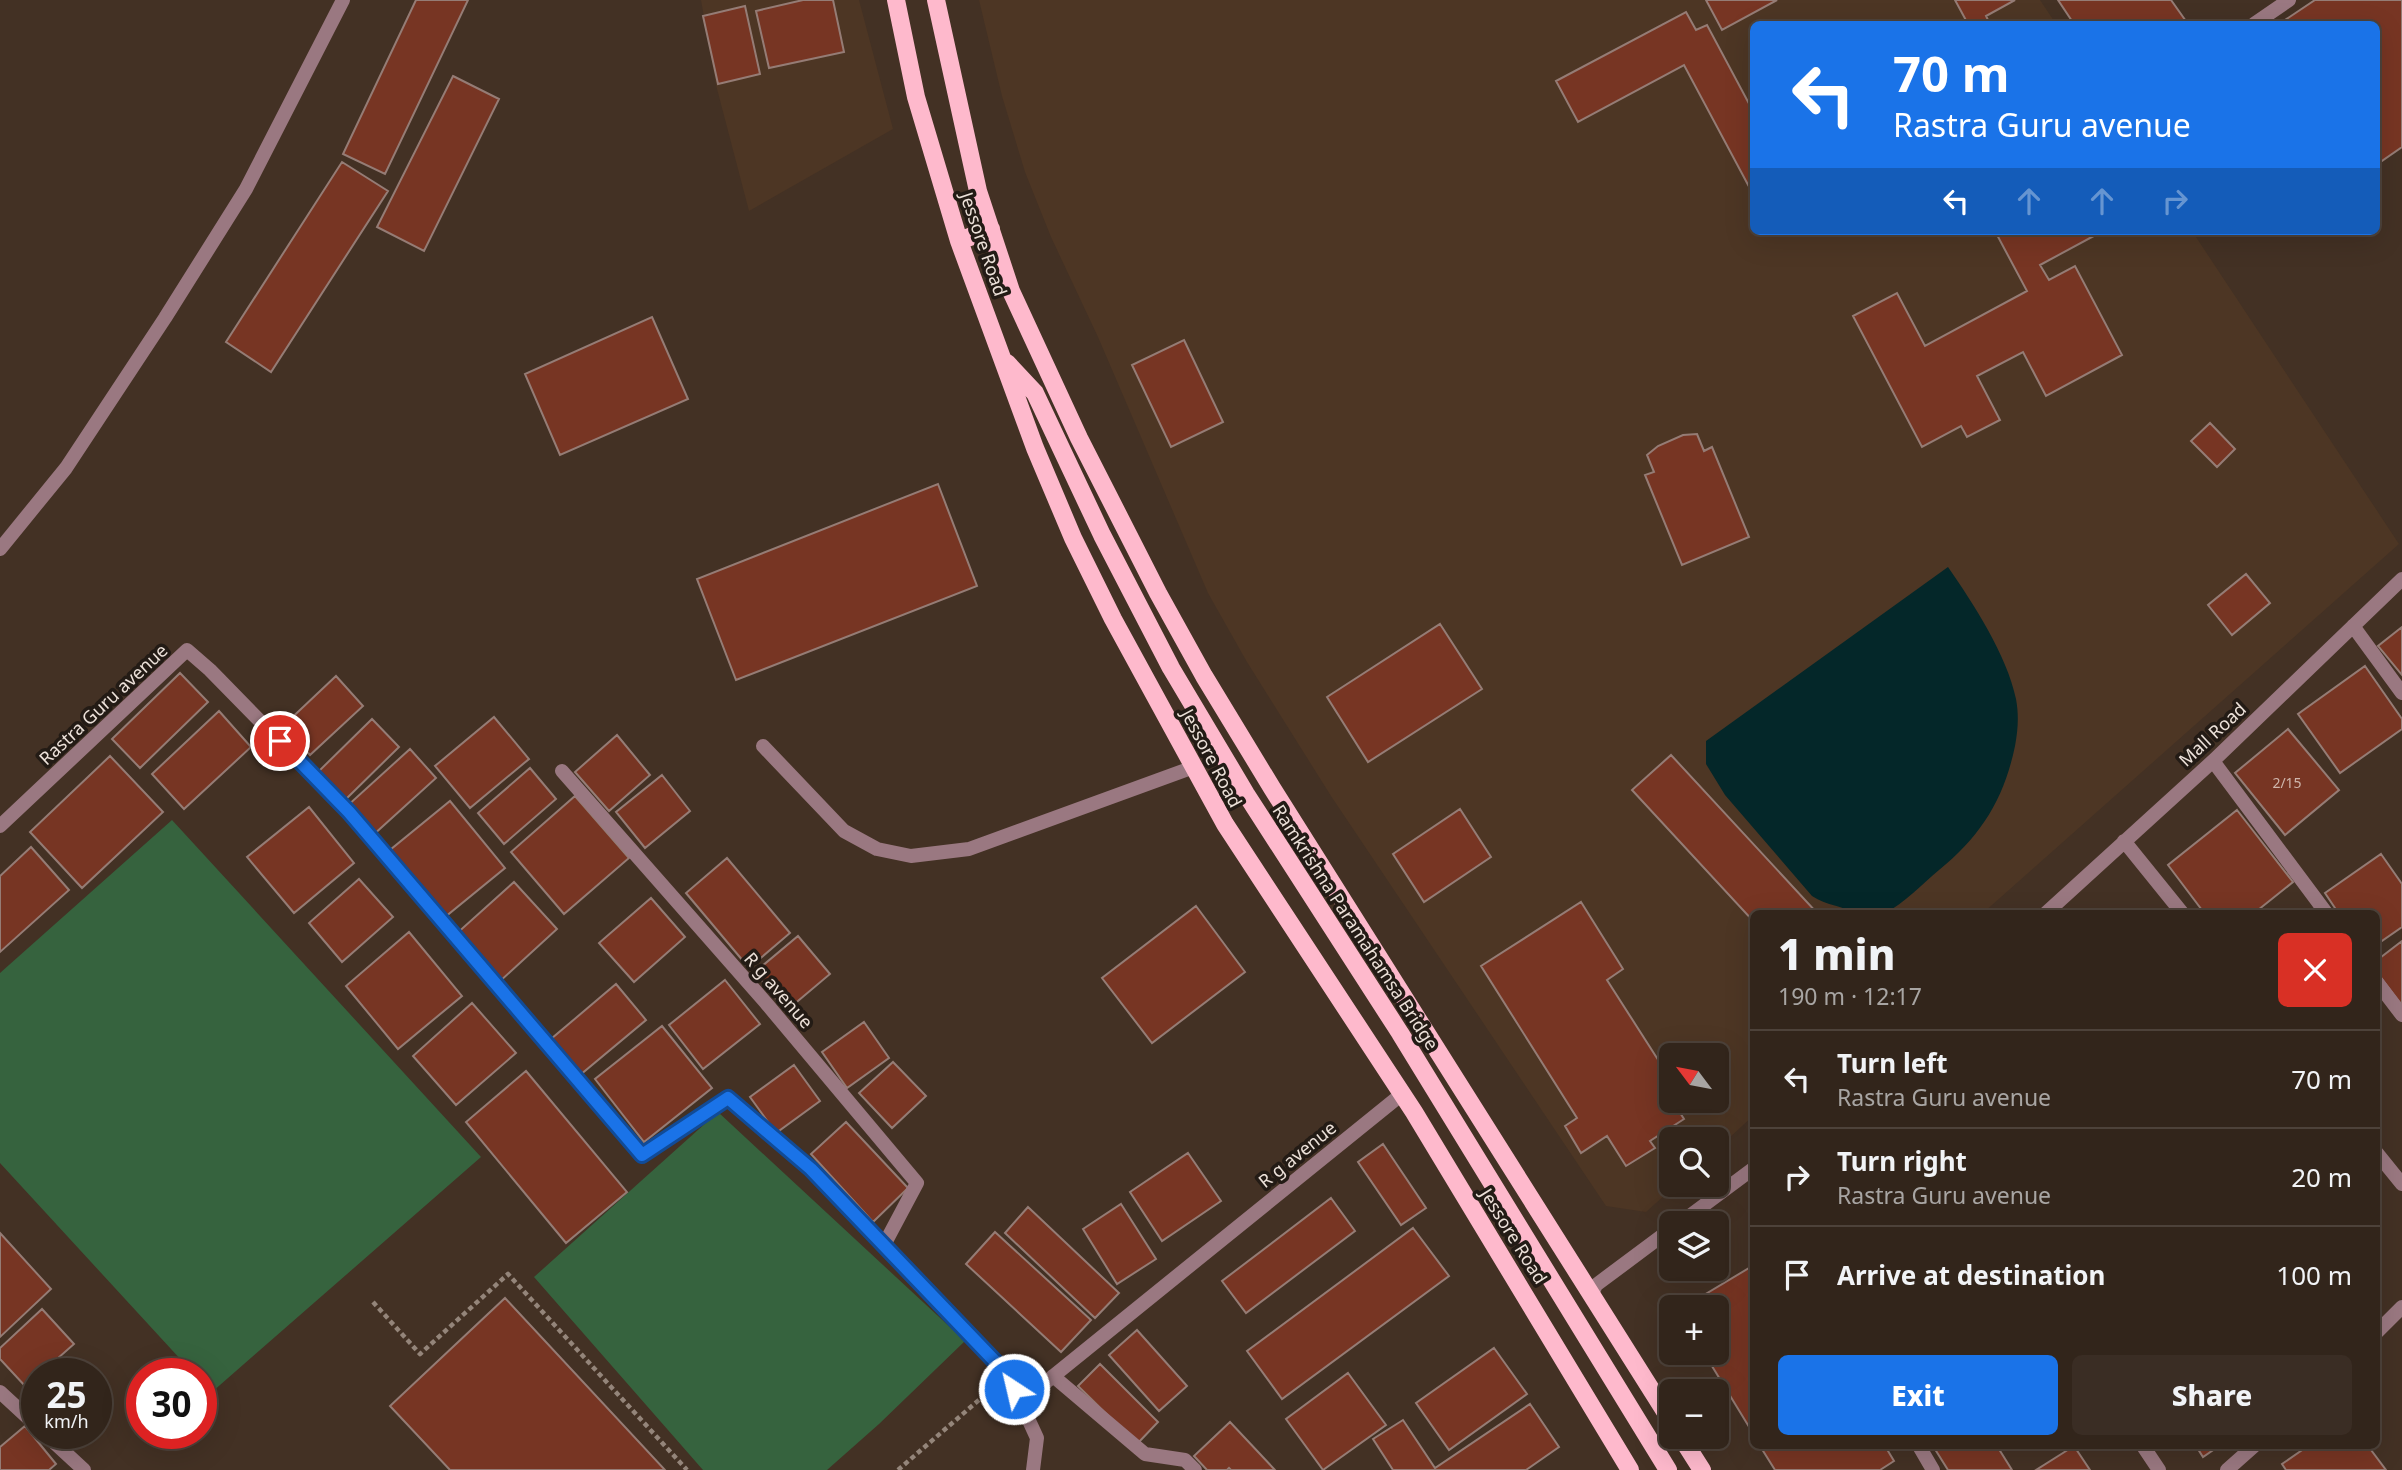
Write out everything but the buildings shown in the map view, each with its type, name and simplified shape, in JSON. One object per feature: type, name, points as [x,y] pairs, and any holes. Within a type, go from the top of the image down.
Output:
[{"type":"main road","name":"Jessore Road","points":[[896,0],[916,97],[959,241],[1035,448],[1073,538],[1225,824],[1402,1094],[1630,1470]]},
{"type":"main road","name":"Jessore Road","points":[[936,0],[978,191],[1011,291],[1079,438],[1204,676],[1369,944],[1659,1402]]},
{"type":"main road","points":[[959,241],[991,229]]},
{"type":"main road","points":[[1029,330],[1035,393]]},
{"type":"main road","points":[[1001,356],[1035,393]]},
{"type":"main road","name":"Ramkrishna Paramahamsa Bridge","points":[[1035,393],[1102,535],[1171,668],[1246,794],[1400,1033],[1668,1470]]},
{"type":"main road","points":[[1689,1449],[1702,1470]]},
{"type":"street","points":[[0,549],[66,468],[246,190],[343,0]]},
{"type":"street","points":[[2258,21],[2289,0]]},
{"type":"street","name":"Mall Road","points":[[2049,910],[2213,761],[2402,579]]},
{"type":"street","points":[[2353,626],[2402,693]]},
{"type":"street","name":"Rastra Guru avenue","points":[[0,826],[187,650],[210,670],[349,812],[642,1155],[728,1098],[811,1169],[1008,1375],[1037,1438],[1032,1470]]},
{"type":"street","points":[[762,746],[844,831],[877,849],[911,856],[969,849],[1194,767]]},
{"type":"street","points":[[2213,761],[2324,910]]},
{"type":"street","name":"R g avenue","points":[[562,771],[766,1003],[917,1183],[884,1245]]},
{"type":"street","points":[[2124,841],[2180,910]]},
{"type":"street","points":[[2380,986],[2402,1015]]},
{"type":"street","name":"R g avenue","points":[[1020,1403],[1402,1094]]},
{"type":"street","points":[[2380,1157],[2402,1184]]},
{"type":"street","points":[[1696,1211],[1750,1171]]},
{"type":"street","points":[[1592,1294],[1596,1285],[1659,1238]]},
{"type":"street","points":[[2380,1330],[2402,1307]]},
{"type":"street","points":[[1053,1376],[1145,1454],[1185,1460],[1195,1470]]},
{"type":"street","points":[[0,1392],[21,1411]]},
{"type":"street","points":[[61,1449],[84,1470]]},
{"type":"street","points":[[1921,1449],[1933,1470]]},
{"type":"street","points":[[2145,1449],[2159,1470]]},
{"type":"street","points":[[2227,1470],[2251,1449]]},
{"type":"path","points":[[373,1302],[420,1354],[508,1274],[687,1470]]},
{"type":"path","points":[[898,1470],[1008,1375]]},
{"type":"shaded area","points":[[701,0],[859,0],[893,129],[749,211],[716,85]]},
{"type":"shaded area","points":[[979,0],[2040,0],[2054,21],[1750,21],[1750,235],[2195,235],[2399,544],[1986,910],[1750,910],[1750,1119],[1729,1138],[1729,1127],[1659,1127],[1659,1197],[1663,1197],[1646,1212],[1606,1206],[1331,796],[1247,662],[1208,593],[1098,337],[1051,237],[1025,172],[1002,96]]},
{"type":"green space","points":[[172,820],[481,1157],[217,1388],[217,1358],[179,1358],[0,1163],[0,973]]},
{"type":"green space","points":[[718,1112],[965,1341],[827,1470],[703,1470],[534,1277]]},
{"type":"water","points":[[1948,567],[1997,647],[2012,682],[2017,705],[2015,746],[2004,783],[1989,815],[1954,857],[1890,910],[1848,910],[1812,896],[1725,795],[1706,764],[1706,741]]},
{"type":"route","points":[[280,741],[349,812],[642,1155],[728,1098],[811,1169],[1008,1375],[1014,1389]]}]
